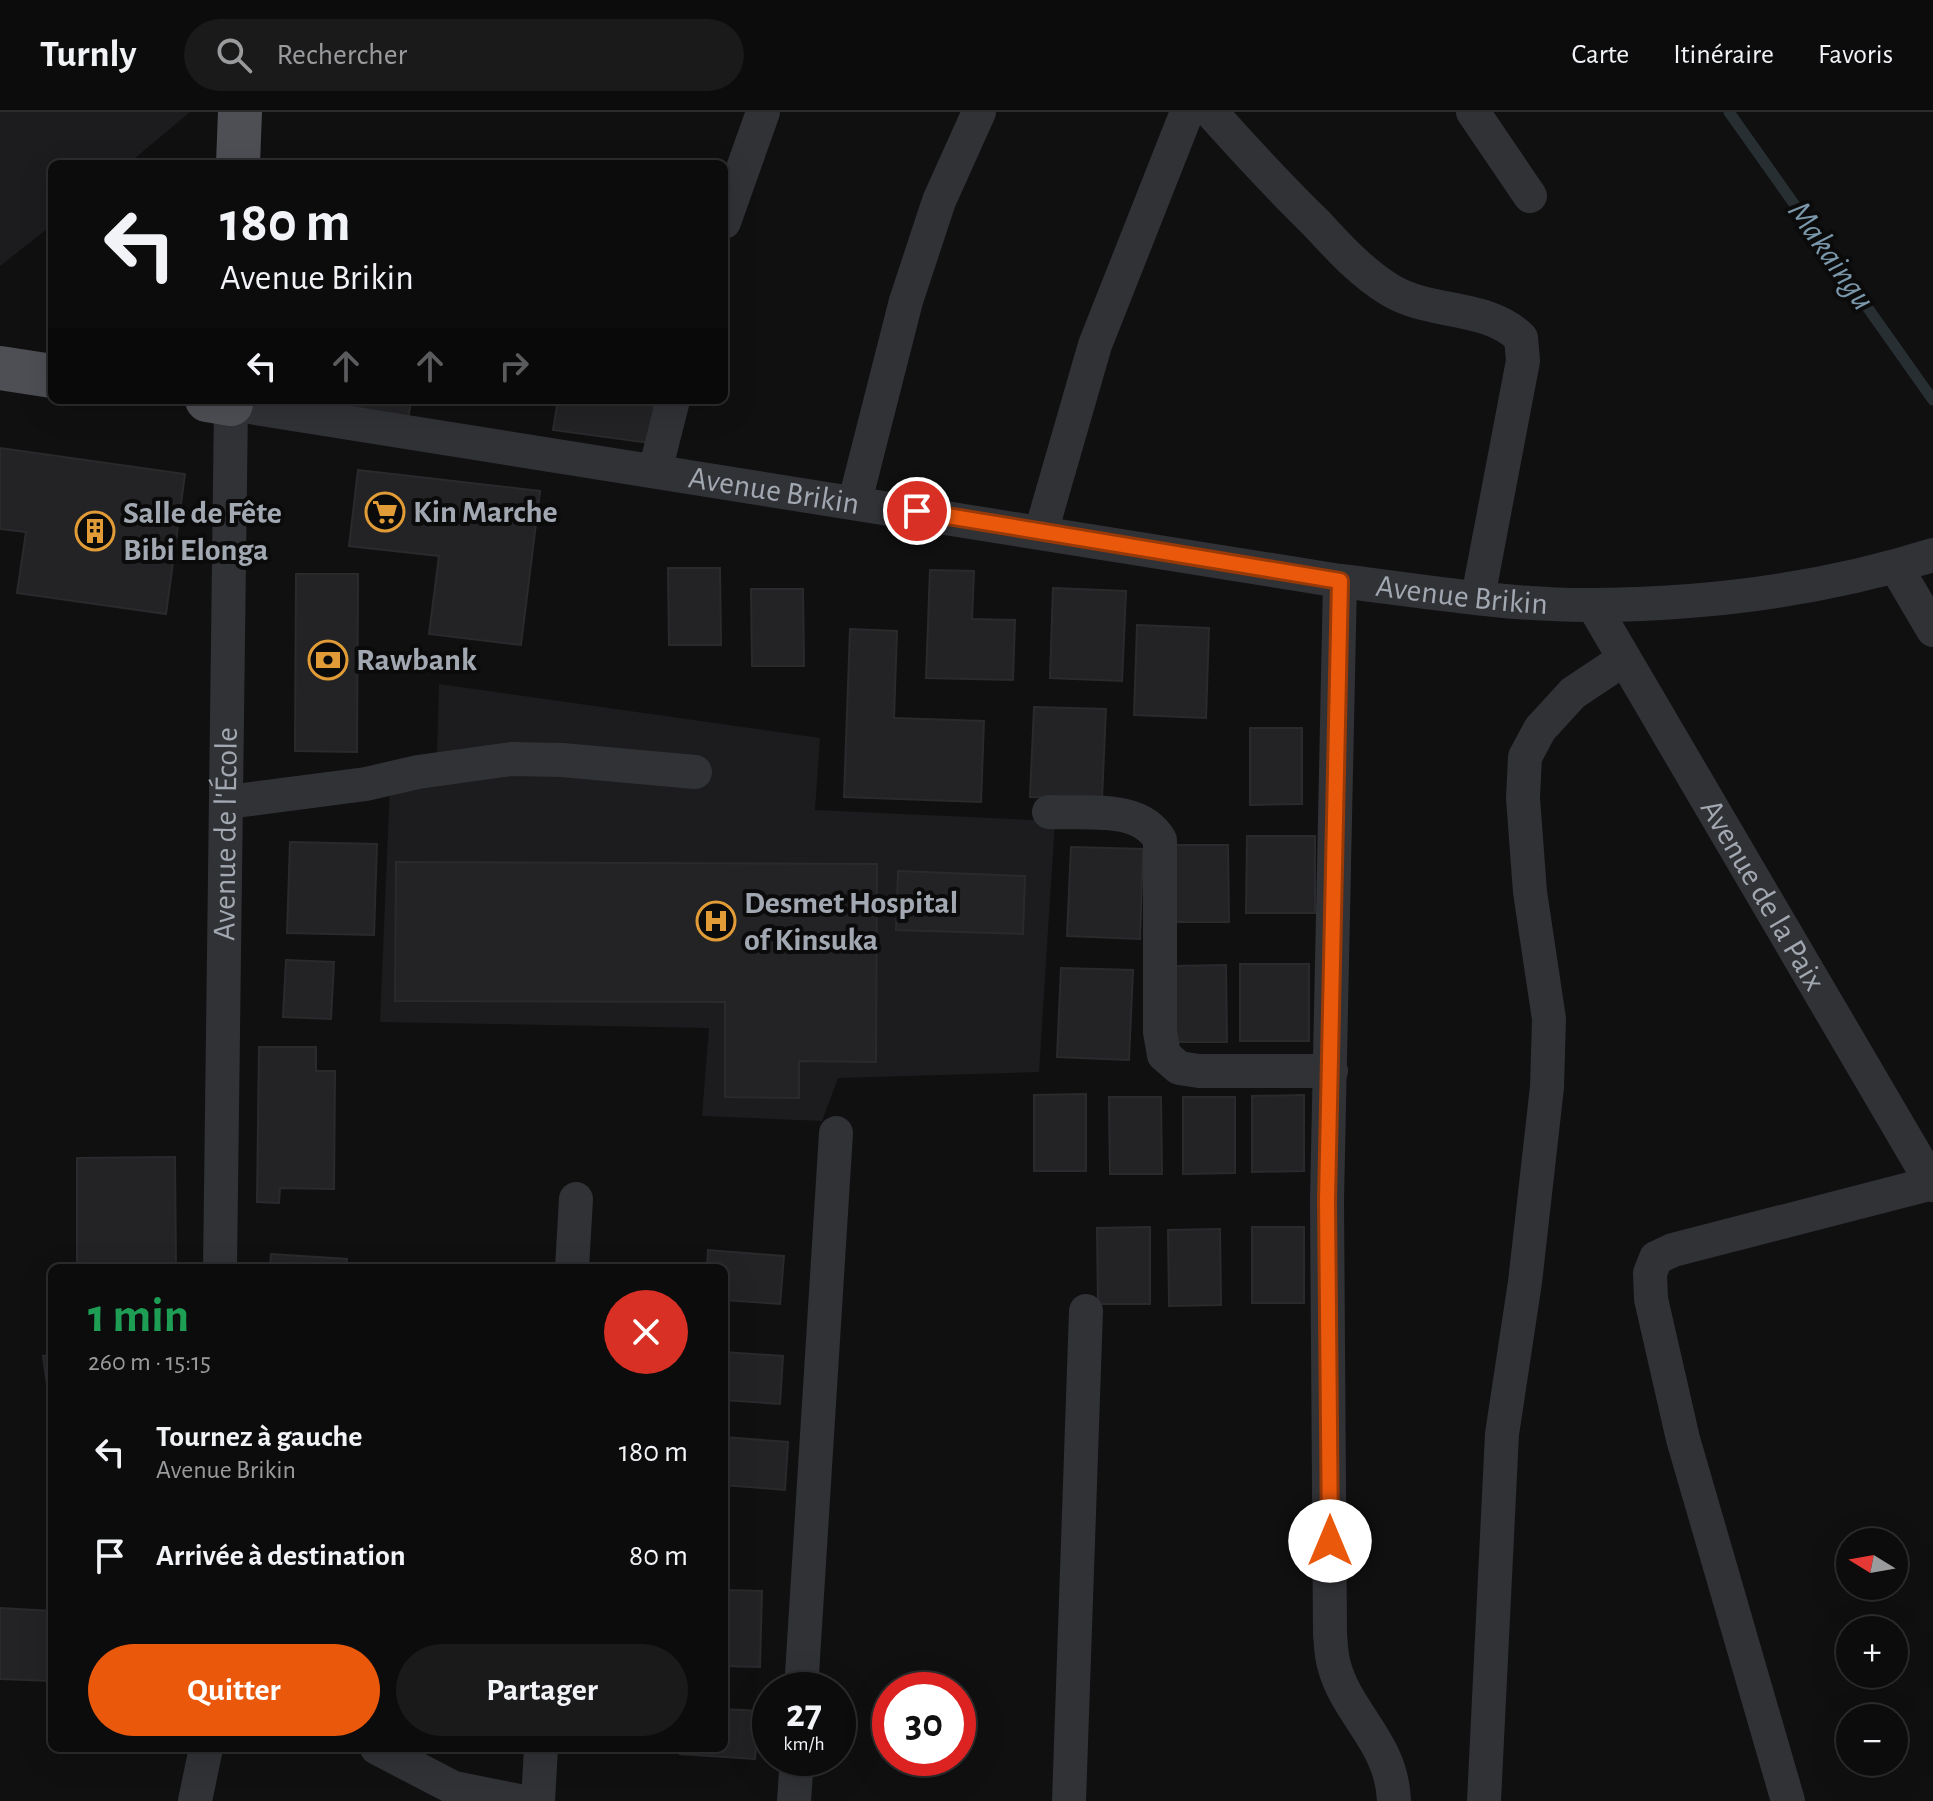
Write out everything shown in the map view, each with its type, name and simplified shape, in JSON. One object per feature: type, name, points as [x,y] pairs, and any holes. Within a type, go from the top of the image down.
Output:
[{"type":"main road","points":[[238,160],[240,112]]},
{"type":"main road","points":[[0,368],[48,375]]},
{"type":"street","points":[[728,211],[763,112]]},
{"type":"street","points":[[855,501],[906,301],[939,201],[979,112]]},
{"type":"street","points":[[1041,532],[1095,345],[1187,112]]},
{"type":"street","points":[[1211,112],[1352,261],[1391,290],[1444,310],[1490,317],[1507,324],[1521,338],[1523,361],[1478,597]]},
{"type":"street","points":[[1473,112],[1530,196]]},
{"type":"street","name":"Avenue de l'École","points":[[220,1264],[228,802],[223,404]]},
{"type":"street","name":"Avenue Brikin","points":[[242,404],[1340,581],[1478,597],[1593,605],[1742,599],[1896,567],[1933,555]]},
{"type":"street","points":[[655,471],[672,404]]},
{"type":"street","points":[[1896,567],[1933,630]]},
{"type":"street","points":[[1340,581],[1327,1200],[1330,1634],[1333,1663],[1382,1752],[1393,1785],[1394,1801]]},
{"type":"street","name":"Avenue de la Paix","points":[[1593,605],[1933,1184]]},
{"type":"street","points":[[1484,1801],[1502,1434],[1525,1282],[1547,1087],[1549,1019],[1530,892],[1523,798],[1525,757],[1540,729],[1573,693],[1624,659]]},
{"type":"street","points":[[228,802],[366,784],[418,772],[511,759],[562,760],[695,772]]},
{"type":"street","points":[[1049,812],[1133,816],[1152,826],[1160,840],[1160,1032],[1164,1055],[1179,1068],[1199,1071],[1331,1071]]},
{"type":"street","points":[[802,1672],[836,1133]]},
{"type":"street","points":[[1788,1801],[1683,1439],[1651,1299],[1650,1273],[1656,1258],[1673,1250],[1933,1184]]},
{"type":"street","points":[[572,1264],[576,1199]]},
{"type":"street","points":[[1069,1801],[1086,1311]]},
{"type":"street","points":[[195,1801],[205,1752]]},
{"type":"street","points":[[385,1752],[454,1788],[519,1801]]},
{"type":"street","points":[[538,1801],[541,1752]]},
{"type":"street","points":[[794,1801],[796,1776]]},
{"type":"shaded area","points":[[0,112],[190,112],[133,160],[48,160],[48,228],[0,266]]},
{"type":"shaded area","name":"Desmet Hospital of Kinsuka","points":[[439,684],[820,738],[815,810],[1055,821],[1039,1072],[838,1078],[822,1121],[702,1116],[709,1028],[380,1022],[391,761],[437,753]]},
{"type":"building","points":[[349,404],[410,404],[408,420],[348,411]]},
{"type":"building","points":[[557,404],[654,404],[649,443],[553,430]]},
{"type":"building","name":"Salle de Fête Bibi Elonga","points":[[0,448],[185,474],[166,614],[17,593],[26,532],[0,529]]},
{"type":"building","points":[[358,470],[540,491],[521,645],[429,634],[439,556],[349,546]]},
{"type":"building","points":[[668,568],[720,568],[721,645],[669,645]]},
{"type":"building","points":[[930,570],[974,571],[972,619],[1015,620],[1013,680],[926,678]]},
{"type":"building","points":[[296,574],[358,574],[357,752],[295,751]]},
{"type":"building","points":[[1053,588],[1126,591],[1122,681],[1050,678]]},
{"type":"building","points":[[751,589],[803,589],[804,666],[752,666]]},
{"type":"building","points":[[1137,625],[1209,628],[1206,718],[1134,715]]},
{"type":"building","points":[[850,629],[897,631],[894,718],[984,721],[981,802],[844,797]]},
{"type":"building","points":[[1034,707],[1106,709],[1102,799],[1030,797]]},
{"type":"building","points":[[1250,728],[1302,728],[1302,804],[1250,805]]},
{"type":"building","points":[[1247,836],[1315,836],[1315,913],[1246,913]]},
{"type":"building","points":[[290,842],[377,844],[374,935],[287,933]]},
{"type":"building","points":[[1176,845],[1228,845],[1229,922],[1176,922]]},
{"type":"building","points":[[1071,847],[1143,849],[1140,939],[1067,936]]},
{"type":"building","points":[[396,862],[877,864],[876,1062],[799,1061],[799,1098],[725,1097],[725,1002],[395,1001]]},
{"type":"building","points":[[898,871],[1025,876],[1023,934],[896,930]]},
{"type":"building","points":[[286,960],[334,962],[331,1019],[283,1017]]},
{"type":"building","points":[[1240,964],[1309,964],[1309,1041],[1240,1041]]},
{"type":"building","points":[[1226,965],[1227,1042],[1175,1042],[1174,966]]},
{"type":"building","points":[[1061,968],[1133,970],[1129,1060],[1057,1057]]},
{"type":"building","points":[[259,1047],[316,1047],[316,1071],[335,1071],[334,1189],[280,1188],[279,1203],[257,1202]]},
{"type":"building","points":[[1086,1094],[1086,1171],[1034,1171],[1034,1095]]},
{"type":"building","points":[[1304,1095],[1304,1171],[1252,1172],[1252,1096]]},
{"type":"building","points":[[1109,1097],[1161,1097],[1162,1174],[1110,1174]]},
{"type":"building","points":[[1183,1097],[1235,1097],[1235,1173],[1183,1174]]},
{"type":"building","points":[[175,1157],[176,1264],[77,1264],[77,1158]]},
{"type":"building","points":[[1150,1227],[1150,1304],[1098,1304],[1097,1228]]},
{"type":"building","points":[[1252,1227],[1304,1227],[1304,1303],[1252,1303]]},
{"type":"building","points":[[1220,1229],[1221,1305],[1169,1306],[1168,1230]]},
{"type":"building","points":[[708,1250],[784,1256],[780,1304],[728,1300],[728,1264],[707,1264]]},
{"type":"building","points":[[271,1254],[347,1259],[346,1264],[270,1264]]},
{"type":"building","points":[[728,1352],[783,1356],[780,1404],[728,1400]]},
{"type":"building","points":[[48,1355],[48,1392],[43,1356]]},
{"type":"building","points":[[728,1437],[788,1442],[785,1490],[728,1485]]},
{"type":"building","points":[[728,1590],[762,1591],[760,1667],[728,1666]]},
{"type":"building","points":[[0,1608],[48,1611],[48,1681],[0,1679]]},
{"type":"building","points":[[728,1709],[752,1711],[752,1759],[680,1752],[728,1752]]},
{"type":"waterway","name":"Makaingu","points":[[1729,112],[1933,400]]},
{"type":"place","name":"Kin Marche","points":[[385,512]]},
{"type":"place","name":"Salle de Fête Bibi Elonga","points":[[95,531]]},
{"type":"place","name":"Rawbank","points":[[328,660]]},
{"type":"place","name":"Desmet Hospital of Kinsuka","points":[[716,921]]},
{"type":"route","points":[[917,511],[1340,581],[1327,1200],[1330,1541]]}]
